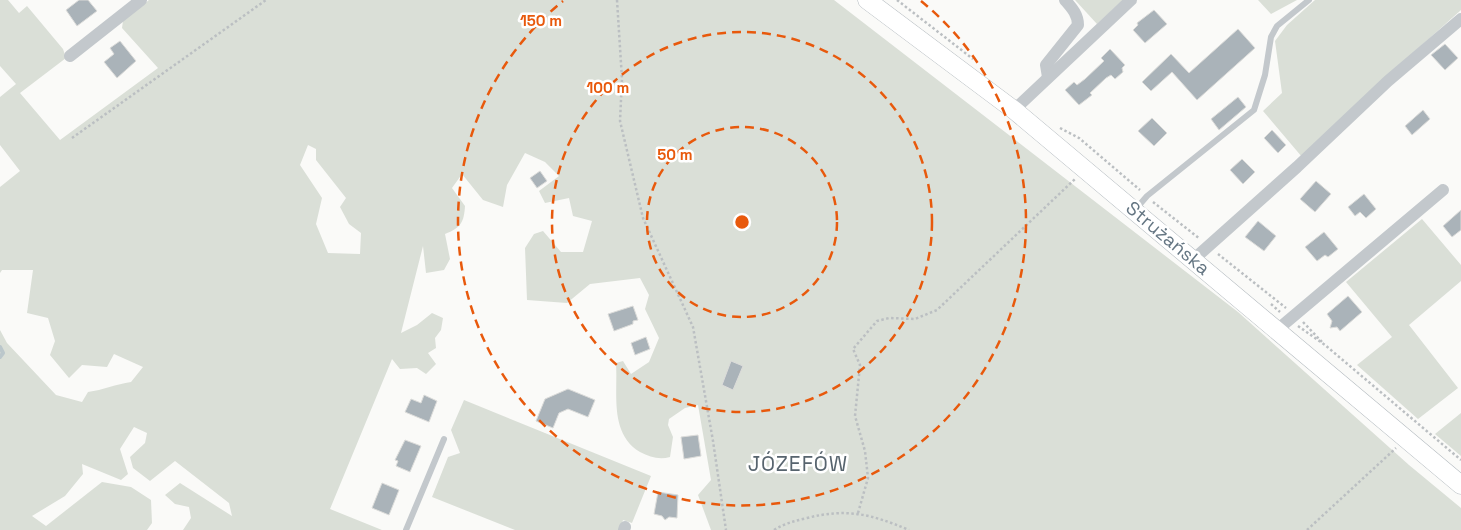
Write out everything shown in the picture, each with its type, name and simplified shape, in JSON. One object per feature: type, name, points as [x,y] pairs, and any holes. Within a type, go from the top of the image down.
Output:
[{"type":"main road","name":"Strużańska","points":[[867,0],[1014,110],[1194,259],[1405,440],[1461,485]]},
{"type":"street","points":[[70,56],[141,0]]},
{"type":"street","points":[[1048,78],[1046,65],[1078,24],[1078,19],[1073,9],[1065,0]]},
{"type":"street","points":[[1014,110],[1131,0]]},
{"type":"street","points":[[1194,259],[1298,167],[1388,81],[1461,19]]},
{"type":"street","points":[[1276,330],[1443,190]]},
{"type":"lane","points":[[1135,210],[1147,196],[1254,110],[1265,75],[1271,37],[1277,26],[1309,0]]},
{"type":"lane","points":[[406,530],[444,439]]},
{"type":"path","points":[[72,138],[266,0]]},
{"type":"path","points":[[617,0],[622,79],[620,121],[643,218],[693,327],[726,530]]},
{"type":"path","points":[[1056,126],[1079,138],[1147,196],[1314,331],[1325,345],[1461,460]]},
{"type":"path","points":[[858,513],[868,478],[864,451],[855,416],[860,365],[853,349],[878,321],[889,318],[915,319],[937,310],[1078,176]]},
{"type":"path","points":[[1307,530],[1405,440]]},
{"type":"path","points":[[774,530],[785,523],[832,512],[858,513],[881,518],[909,530]]},
{"type":"shaded area","points":[[0,0],[8,0],[19,13],[27,6],[63,49],[66,58],[20,93],[60,140],[158,68],[122,28],[123,21],[149,0],[834,0],[1238,312],[1409,465],[1461,508],[1461,530],[711,530],[698,495],[711,480],[698,405],[685,408],[669,419],[668,425],[673,437],[670,457],[655,458],[640,452],[630,444],[619,424],[616,400],[616,363],[623,361],[631,374],[649,362],[659,338],[645,309],[649,295],[640,278],[590,284],[567,303],[527,300],[525,248],[534,234],[543,231],[561,252],[583,252],[592,221],[573,216],[569,198],[545,203],[539,191],[559,176],[545,162],[525,153],[507,185],[503,207],[483,200],[462,174],[452,188],[465,206],[465,212],[461,224],[445,234],[450,259],[444,270],[426,273],[423,246],[401,333],[417,325],[432,313],[443,318],[441,330],[435,338],[436,348],[428,353],[436,364],[426,374],[417,368],[400,369],[392,359],[330,509],[382,530],[183,530],[191,518],[189,507],[175,504],[165,495],[180,483],[232,516],[229,503],[175,461],[150,481],[133,468],[130,457],[145,443],[147,433],[134,427],[120,449],[128,474],[121,480],[82,464],[83,474],[65,496],[32,516],[46,526],[102,482],[131,487],[151,500],[152,523],[147,530],[0,530],[0,330],[7,343],[56,395],[82,402],[88,392],[131,382],[143,367],[114,354],[107,367],[82,365],[69,378],[50,355],[55,341],[48,318],[27,313],[33,270],[2,270],[0,273],[0,187],[20,171],[0,145],[0,97],[16,84],[0,66]],"holes":[[[308,145],[316,149],[316,160],[346,198],[340,207],[349,224],[361,233],[360,254],[328,253],[316,224],[322,198],[300,165]]]},
{"type":"shaded area","points":[[1075,0],[1123,0],[1097,24]]},
{"type":"shaded area","points":[[1258,0],[1297,0],[1271,14]]},
{"type":"shaded area","points":[[1315,0],[1461,0],[1461,10],[1365,96],[1302,157],[1263,111],[1282,93],[1275,41],[1287,25]]},
{"type":"shaded area","points":[[1422,219],[1461,265],[1461,281],[1409,325],[1458,388],[1418,419],[1357,365],[1392,337],[1346,282]]},
{"type":"shaded area","points":[[464,400],[651,476],[632,523],[623,520],[620,530],[515,530],[432,497],[448,457],[460,453],[451,430]]},
{"type":"shaded area","points":[[1461,413],[1461,456],[1435,434]]},
{"type":"building","points":[[79,0],[88,0],[97,11],[77,26],[66,10]]},
{"type":"building","points":[[1154,10],[1167,24],[1145,43],[1133,30],[1138,25],[1137,23]]},
{"type":"building","points":[[1238,29],[1255,48],[1197,100],[1172,72],[1151,91],[1142,82],[1171,54],[1189,73]]},
{"type":"building","points":[[120,41],[136,61],[117,78],[104,62],[114,54],[110,48]]},
{"type":"building","points":[[1445,44],[1458,58],[1445,70],[1431,55]]},
{"type":"building","points":[[1110,49],[1125,65],[1122,68],[1123,72],[1115,79],[1111,75],[1106,78],[1090,93],[1092,95],[1079,105],[1065,90],[1074,82],[1077,85],[1085,79],[1104,61],[1101,58]]},
{"type":"building","points":[[1238,97],[1246,107],[1219,130],[1211,119]]},
{"type":"building","points":[[1423,110],[1430,119],[1412,135],[1405,126]]},
{"type":"building","points":[[1152,118],[1167,133],[1154,146],[1138,131]]},
{"type":"building","points":[[1272,130],[1286,145],[1278,153],[1264,138]]},
{"type":"building","points":[[1242,159],[1255,172],[1243,184],[1230,170]]},
{"type":"building","points":[[540,171],[547,181],[537,188],[530,178]]},
{"type":"building","points":[[1316,181],[1331,194],[1315,212],[1300,199]]},
{"type":"building","points":[[1364,194],[1376,209],[1366,218],[1360,212],[1355,216],[1348,207]]},
{"type":"building","points":[[1461,210],[1461,230],[1452,237],[1443,226]]},
{"type":"building","points":[[1258,221],[1276,236],[1264,251],[1245,237]]},
{"type":"building","points":[[1324,232],[1338,249],[1328,257],[1325,255],[1317,261],[1305,247]]},
{"type":"building","points":[[1348,296],[1362,312],[1340,331],[1337,327],[1330,328],[1332,321],[1327,314]]},
{"type":"building","points":[[633,306],[638,320],[633,321],[633,324],[614,331],[608,314]]},
{"type":"building","points":[[646,337],[650,349],[635,355],[631,343]]},
{"type":"building","points":[[731,361],[743,366],[733,390],[722,385]]},
{"type":"building","points":[[568,389],[595,400],[588,417],[568,409],[559,413],[553,428],[536,421],[545,399]]},
{"type":"building","points":[[424,395],[437,401],[429,422],[405,412],[411,399],[421,403]]},
{"type":"building","points":[[698,435],[701,456],[684,459],[681,437]]},
{"type":"building","points":[[405,440],[421,446],[410,472],[396,466],[398,461],[395,460]]},
{"type":"building","points":[[382,483],[399,490],[389,515],[372,508]]},
{"type":"building","points":[[658,492],[678,495],[677,518],[669,517],[665,520],[662,516],[654,514]]},
{"type":"waterway","points":[[0,347],[3,353],[0,357]]},
{"type":"district","name":"JÓZEFÓW","points":[[798,463]]}]
